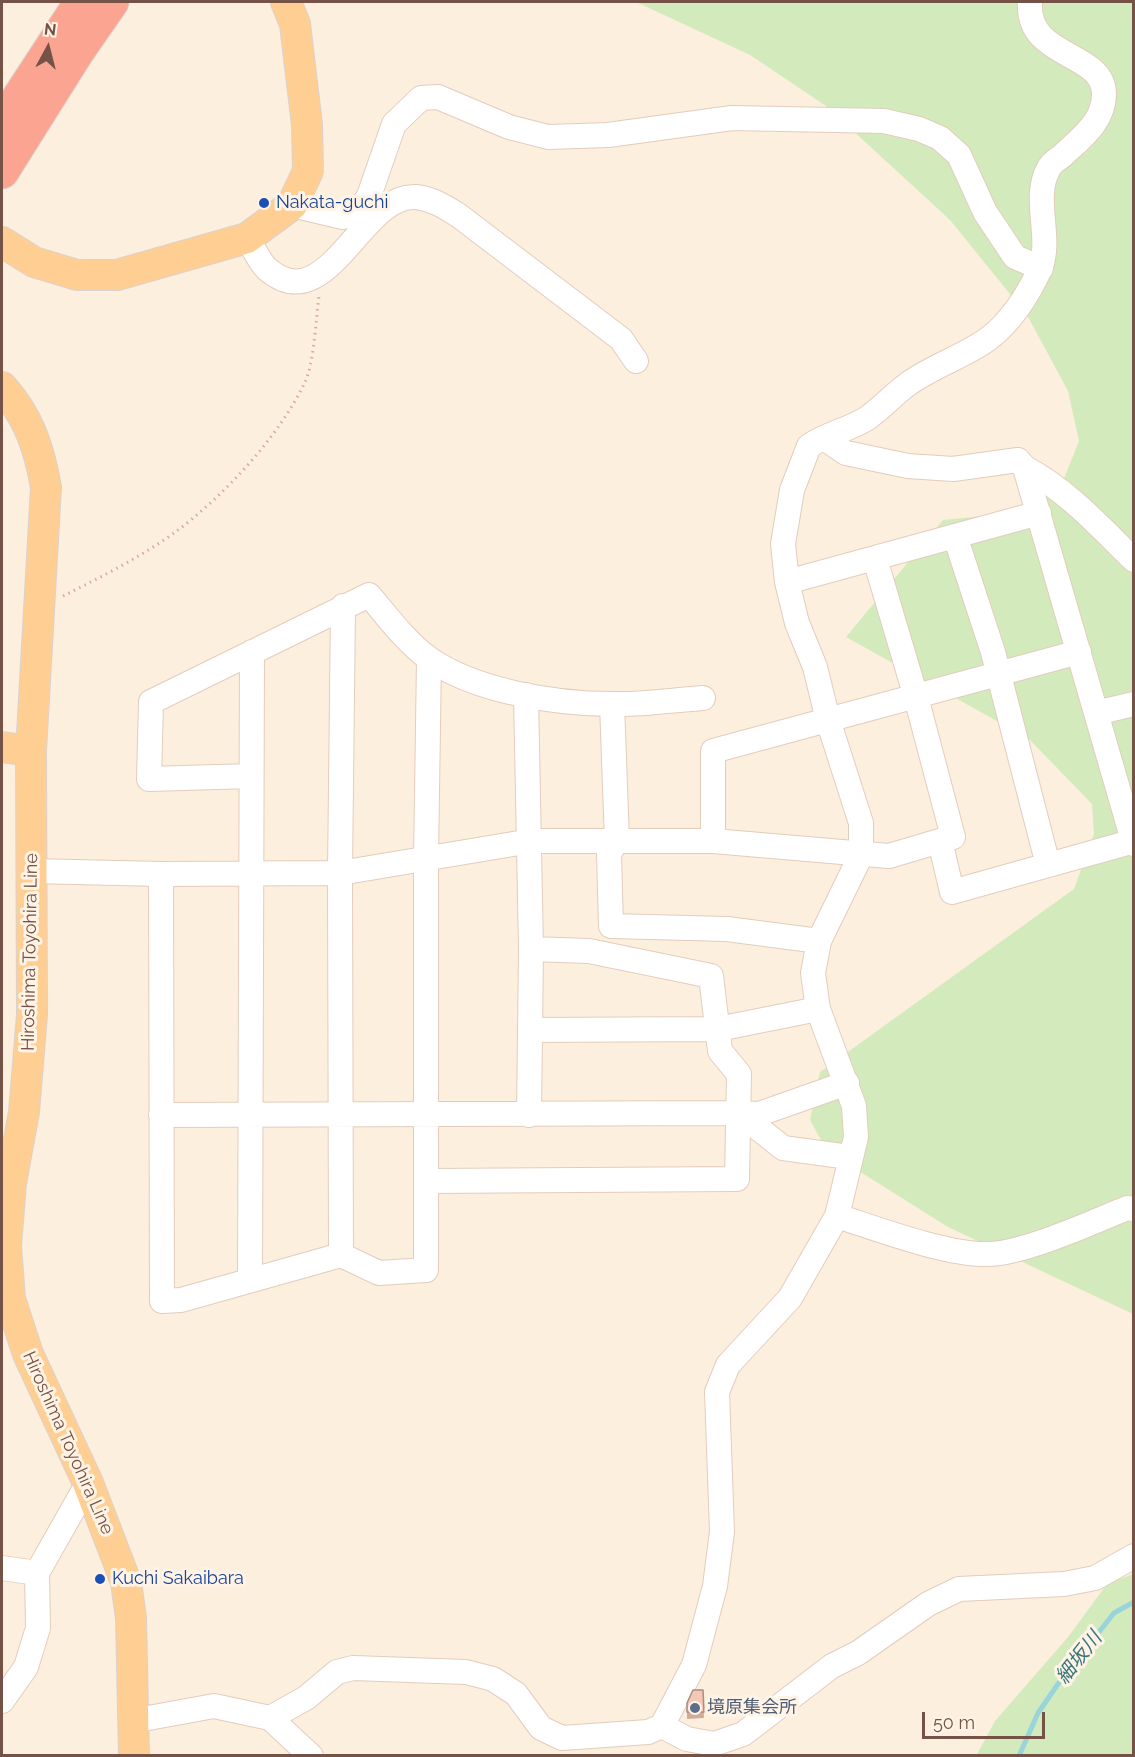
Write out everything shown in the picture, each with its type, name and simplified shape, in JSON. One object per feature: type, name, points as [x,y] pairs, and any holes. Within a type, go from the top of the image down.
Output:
[{"type":"highway","points":[[2,123],[81,2]]},
{"type":"highway","points":[[2,172],[78,51],[112,2]]},
{"type":"main road","points":[[2,242],[34,262],[77,275],[117,275],[247,238],[292,205],[308,171],[307,124],[295,24],[286,2]]},
{"type":"main road","name":"Hiroshima Toyohira Line","points":[[2,387],[14,401],[39,447],[46,487],[31,751],[32,1015],[24,1112],[11,1183],[6,1246],[10,1299],[27,1354],[88,1483],[126,1582],[131,1618],[134,1755]]},
{"type":"main road","points":[[2,747],[31,751]]},
{"type":"street","points":[[270,1718],[306,1698],[338,1672],[353,1668],[466,1672],[493,1679],[516,1694],[541,1728],[562,1738],[648,1732],[662,1726],[694,1665],[715,1586],[722,1532],[717,1392],[728,1365],[790,1298],[837,1216],[849,1157],[856,1137],[854,1106],[818,1009],[813,973],[819,941],[861,855],[861,823],[828,720],[815,667],[797,623],[787,582],[783,544],[792,490],[809,446],[866,418],[909,383],[989,339],[1024,300],[1041,268],[1045,227],[1043,191],[1049,167],[1088,132],[1100,116],[1104,93],[1100,78],[1084,64],[1049,45],[1036,31],[1030,12],[1030,2]]},
{"type":"street","points":[[292,205],[343,217],[360,208],[369,196],[394,124],[422,98],[438,97],[509,127],[548,137],[608,135],[732,118],[884,121],[919,129],[940,138],[959,155],[985,212],[1015,257],[1041,268]]},
{"type":"street","points":[[247,238],[267,268],[291,281],[315,277],[336,260],[378,213],[396,201],[415,197],[436,202],[458,215],[621,339],[636,361]]},
{"type":"street","points":[[824,438],[846,453],[908,466],[953,469],[1018,460],[1025,468],[1044,478],[1079,507],[1134,560]]},
{"type":"street","points":[[940,841],[952,892],[1133,842],[1025,468]]},
{"type":"street","points":[[787,582],[1039,513]]},
{"type":"street","points":[[955,536],[999,675],[1048,865]]},
{"type":"street","points":[[31,871],[161,874],[340,873],[531,841],[713,841],[889,856],[953,837],[916,697],[875,559]]},
{"type":"street","points":[[251,776],[149,779],[151,702],[369,595],[413,645],[429,658],[468,679],[526,695],[612,704],[703,698]]},
{"type":"street","points":[[340,1255],[343,606]]},
{"type":"street","points":[[250,1280],[252,652]]},
{"type":"street","points":[[713,841],[713,751],[1079,652]]},
{"type":"street","points":[[161,874],[162,1301],[181,1300],[340,1255],[378,1273],[426,1270],[426,859],[429,658]]},
{"type":"street","points":[[526,695],[531,841],[529,1115]]},
{"type":"street","points":[[612,704],[617,841],[609,853],[611,926],[727,929],[819,941]]},
{"type":"street","points":[[1096,713],[1134,704]]},
{"type":"street","points":[[426,1181],[737,1179],[739,1074],[720,1051],[711,976],[589,951],[531,949]]},
{"type":"street","points":[[531,1030],[718,1029],[818,1009]]},
{"type":"street","points":[[161,1115],[759,1114],[847,1083]]},
{"type":"street","points":[[740,1113],[783,1148],[849,1157]]},
{"type":"street","points":[[837,1216],[937,1246],[988,1254],[1028,1245],[1127,1208],[1134,1209]]},
{"type":"street","points":[[2,1701],[26,1667],[38,1629],[38,1572],[88,1483]]},
{"type":"street","points":[[662,1726],[716,1750],[743,1734],[832,1666],[858,1653],[928,1604],[959,1589],[1064,1584],[1095,1578],[1134,1556]]},
{"type":"street","points":[[2,1568],[38,1572]]},
{"type":"street","points":[[132,1721],[214,1706],[270,1718],[311,1755]]},
{"type":"path","points":[[38,597],[58,599],[127,564],[176,532],[231,482],[278,427],[306,380],[319,293],[315,277]]},
{"type":"green space","points":[[636,2],[1133,2],[1133,1314],[948,1227],[827,1151],[810,1120],[820,1072],[1074,889],[1094,834],[1092,804],[1029,739],[846,637],[943,520],[1004,514],[1059,491],[1079,441],[1068,391],[1027,315],[950,220],[826,106],[750,55]]},
{"type":"green space","points":[[1133,1574],[1133,1755],[976,1756],[995,1721],[1068,1637],[1107,1584]]},
{"type":"building","name":"境原集会所","points":[[693,1690],[703,1690],[704,1712],[687,1712],[687,1703]]},
{"type":"waterway","name":"細坂川","points":[[1019,1756],[1038,1713],[1058,1684],[1114,1613],[1134,1602]]},
{"type":"place","name":"Nakata-guchi","points":[[264,203]]},
{"type":"place","name":"Kuchi Sakaibara","points":[[100,1579]]},
{"type":"place","name":"境原集会所","points":[[695,1708]]}]
